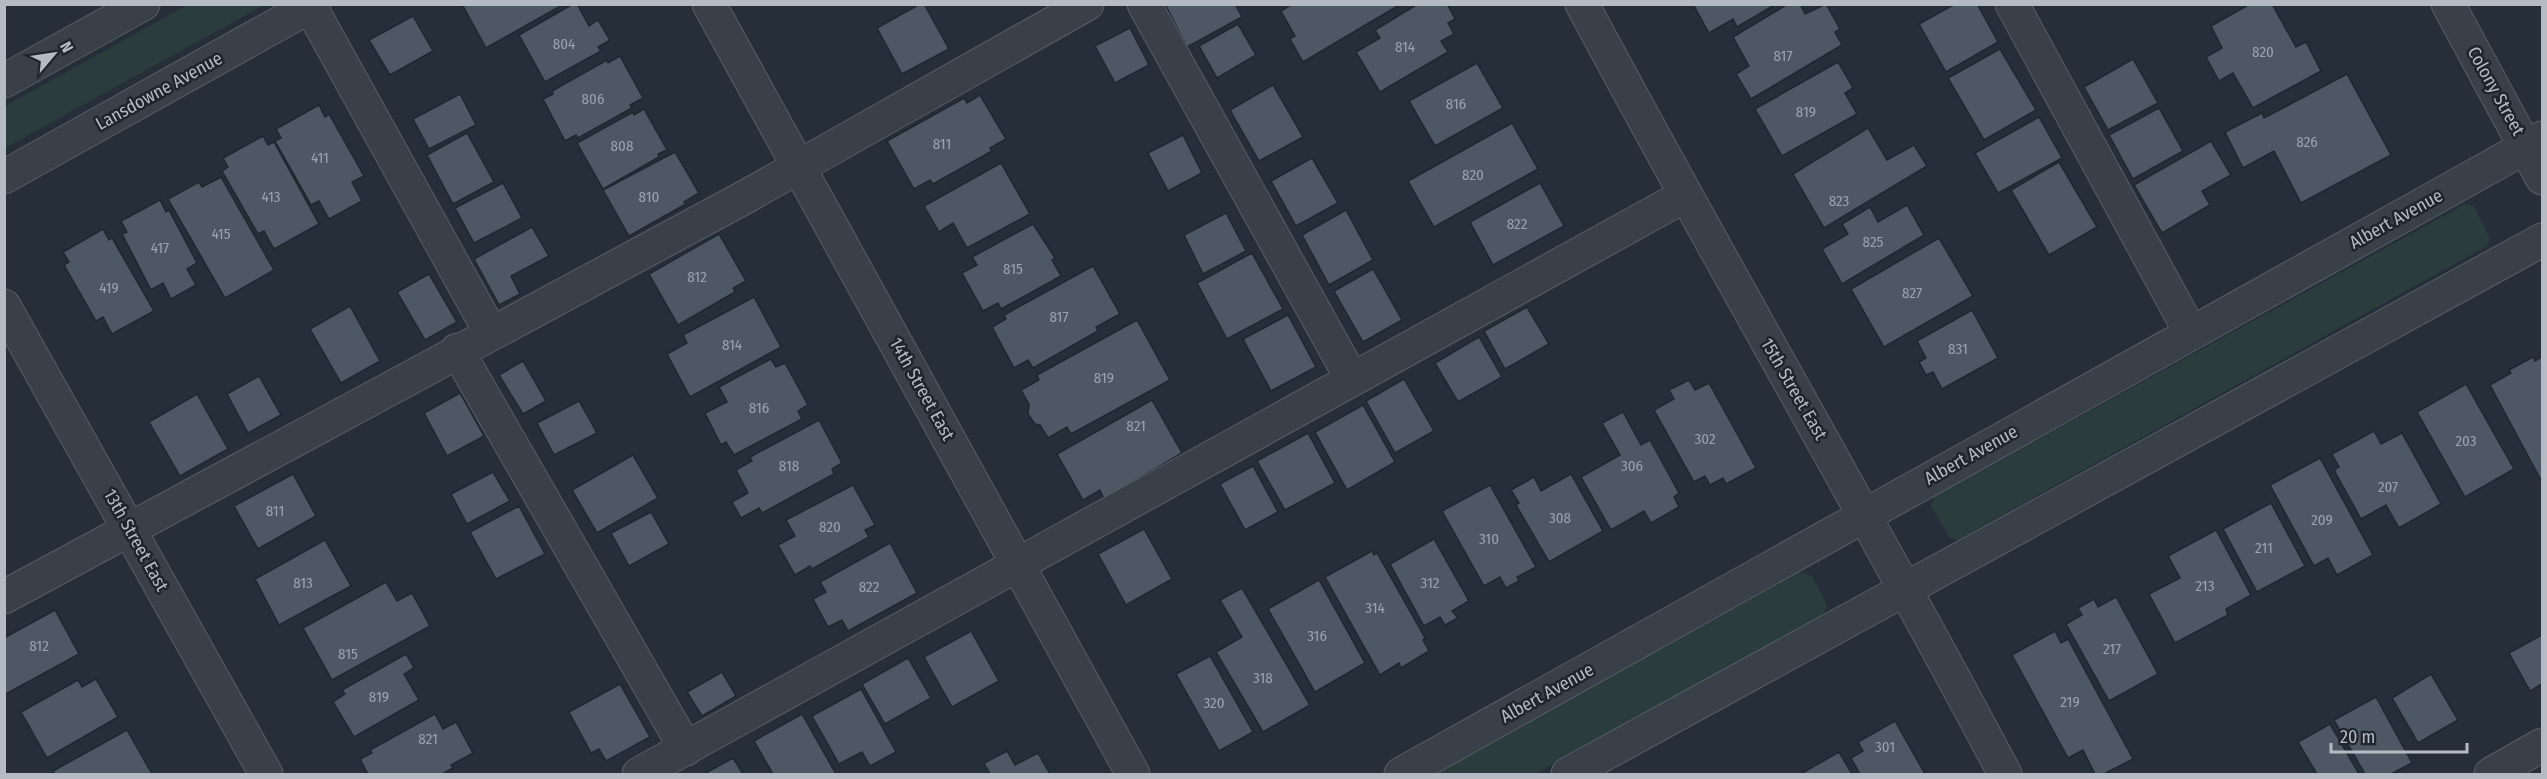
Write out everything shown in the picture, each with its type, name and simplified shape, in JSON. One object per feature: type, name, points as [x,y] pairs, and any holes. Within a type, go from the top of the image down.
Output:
[{"type":"street","points":[[4,81],[142,4]]},
{"type":"street","name":"14th Street East","points":[[710,4],[1133,774]]},
{"type":"street","points":[[4,597],[800,165],[1087,4]]},
{"type":"street","points":[[1144,4],[1352,379]]},
{"type":"street","name":"15th Street East","points":[[1582,4],[1684,196],[1907,590],[2005,774]]},
{"type":"street","points":[[2012,4],[2191,333]]},
{"type":"street","name":"Colony Street","points":[[2448,4],[2534,143],[2542,178]]},
{"type":"street","points":[[312,5],[491,333]]},
{"type":"street","name":"Lansdowne Avenue","points":[[4,177],[312,5]]},
{"type":"street","name":"Albert Avenue","points":[[1401,774],[1864,514],[2534,143]]},
{"type":"street","points":[[639,774],[1684,196]]},
{"type":"street","points":[[1568,774],[2542,240]]},
{"type":"street","name":"13th Street East","points":[[4,306],[130,527],[266,774]]},
{"type":"street","points":[[457,350],[686,749]]},
{"type":"street","points":[[2490,774],[2542,745]]},
{"type":"shaded area","points":[[189,4],[264,5],[5,148],[5,106]]},
{"type":"shaded area","points":[[2465,204],[2474,206],[2490,238],[2487,246],[1957,540],[1949,537],[1931,506],[1934,497]]},
{"type":"shaded area","points":[[1800,572],[1812,576],[1827,605],[1823,615],[1535,774],[1436,774]]},
{"type":"building","points":[[462,4],[564,4],[486,48]]},
{"type":"building","points":[[573,4],[577,4],[589,26],[598,20],[610,40],[598,47],[601,51],[545,82],[519,35]]},
{"type":"building","points":[[920,4],[924,4],[949,49],[902,74],[877,28]]},
{"type":"building","points":[[1165,4],[1235,4],[1242,17],[1187,47]]},
{"type":"building","points":[[1292,4],[1401,4],[1303,62],[1290,39],[1295,36],[1281,11]]},
{"type":"building","points":[[1418,4],[1447,4],[1455,19],[1448,23],[1454,34],[1441,41],[1448,52],[1380,92],[1356,52],[1380,38],[1375,30]]},
{"type":"building","points":[[1693,4],[1776,4],[1737,27],[1733,19],[1709,33]]},
{"type":"building","points":[[1788,4],[1800,4],[1805,14],[1826,4],[1840,29],[1835,32],[1842,45],[1751,99],[1736,74],[1749,66],[1733,37]]},
{"type":"building","points":[[1955,4],[1977,4],[1998,42],[1946,72],[1919,24]]},
{"type":"building","points":[[2250,4],[2272,4],[2296,47],[2306,42],[2321,71],[2253,108],[2233,73],[2219,81],[2206,57],[2222,48],[2211,26]]},
{"type":"building","points":[[413,16],[433,51],[390,75],[369,40]]},
{"type":"building","points":[[1238,24],[1256,55],[1217,78],[1199,46]]},
{"type":"building","points":[[1130,28],[1149,65],[1115,83],[1095,46]]},
{"type":"building","points":[[2000,49],[2036,110],[1984,140],[1948,78]]},
{"type":"building","points":[[620,56],[643,98],[630,105],[632,108],[578,138],[576,135],[565,141],[543,99],[553,94],[552,91],[607,60],[608,63]]},
{"type":"building","points":[[2133,59],[2158,103],[2108,130],[2084,87]]},
{"type":"building","points":[[1838,62],[1853,88],[1845,93],[1857,114],[1782,156],[1755,109]]},
{"type":"building","points":[[1477,63],[1503,108],[1435,146],[1409,101]]},
{"type":"building","points":[[2347,74],[2391,155],[2301,203],[2274,151],[2243,168],[2225,132],[2262,113],[2264,118]]},
{"type":"building","points":[[1273,85],[1303,137],[1259,161],[1230,110]]},
{"type":"building","points":[[460,94],[476,125],[429,149],[413,119]]},
{"type":"building","points":[[980,95],[1006,139],[990,148],[992,151],[933,184],[930,180],[914,189],[887,141],[964,98],[967,103]]},
{"type":"building","points":[[319,105],[325,117],[329,114],[364,176],[352,182],[362,201],[329,219],[319,201],[311,205],[275,141],[281,138],[276,129]]},
{"type":"building","points":[[2159,108],[2183,151],[2133,179],[2109,135]]},
{"type":"building","points":[[644,109],[667,150],[658,154],[659,157],[603,189],[577,143],[633,112],[634,115]]},
{"type":"building","points":[[2039,117],[2062,158],[1998,193],[1975,153]]},
{"type":"building","points":[[1512,123],[1538,169],[1434,227],[1408,181]]},
{"type":"building","points":[[1868,128],[1887,160],[1914,145],[1927,166],[1824,228],[1793,174]]},
{"type":"building","points":[[467,133],[494,182],[453,204],[427,155]]},
{"type":"building","points":[[1183,135],[1202,173],[1168,191],[1148,153]]},
{"type":"building","points":[[263,136],[268,145],[274,142],[319,224],[274,249],[264,231],[258,234],[222,171],[228,167],[223,158]]},
{"type":"building","points":[[2211,141],[2231,175],[2202,191],[2210,205],[2162,233],[2134,185]]},
{"type":"building","points":[[675,152],[699,193],[684,202],[686,204],[629,236],[603,190]]},
{"type":"building","points":[[1312,158],[1338,203],[1296,226],[1271,181]]},
{"type":"building","points":[[2059,162],[2097,227],[2049,255],[2011,190]]},
{"type":"building","points":[[1001,163],[1030,214],[967,248],[953,223],[939,232],[924,206]]},
{"type":"building","points":[[221,177],[274,270],[225,298],[168,199],[199,182],[202,187]]},
{"type":"building","points":[[503,183],[522,218],[474,243],[455,208]]},
{"type":"building","points":[[1540,183],[1564,226],[1493,265],[1470,222]]},
{"type":"building","points":[[160,200],[166,212],[169,210],[197,263],[187,269],[196,285],[171,299],[163,283],[151,290],[122,234],[127,232],[121,221]]},
{"type":"building","points":[[1907,205],[1924,235],[1842,284],[1822,249],[1848,234],[1842,224],[1870,207],[1878,222]]},
{"type":"building","points":[[1346,210],[1373,260],[1329,285],[1302,235]]},
{"type":"building","points":[[1226,213],[1246,251],[1203,274],[1184,235]]},
{"type":"building","points":[[1033,224],[1055,258],[1052,260],[1061,276],[1001,309],[998,303],[983,311],[962,273],[977,265],[972,257]]},
{"type":"building","points":[[532,227],[549,256],[511,276],[520,294],[499,305],[474,259]]},
{"type":"building","points":[[103,229],[109,240],[112,238],[154,311],[112,334],[103,317],[96,321],[64,265],[69,262],[63,252]]},
{"type":"building","points":[[719,234],[746,281],[733,288],[735,292],[678,325],[649,274]]},
{"type":"building","points":[[1939,238],[1973,296],[1884,347],[1851,289]]},
{"type":"building","points":[[1252,253],[1283,309],[1227,339],[1197,283]]},
{"type":"building","points":[[1093,266],[1120,314],[1096,327],[1098,331],[1033,368],[1028,360],[1014,368],[992,327],[1006,319],[1004,315]]},
{"type":"building","points":[[1373,269],[1402,320],[1363,342],[1334,291]]},
{"type":"building","points":[[429,274],[457,322],[425,340],[397,292]]},
{"type":"building","points":[[754,297],[781,347],[690,397],[667,354],[687,343],[683,335]]},
{"type":"building","points":[[350,306],[380,361],[341,383],[310,329]]},
{"type":"building","points":[[1527,307],[1549,344],[1505,369],[1484,331]]},
{"type":"building","points":[[1972,310],[1998,358],[1942,389],[1933,372],[1926,375],[1919,362],[1926,358],[1917,341]]},
{"type":"building","points":[[1288,315],[1316,367],[1271,391],[1243,339]]},
{"type":"building","points":[[1137,320],[1170,380],[1071,434],[1067,427],[1048,438],[1040,425],[1035,424],[1028,414],[1029,404],[1021,390],[1039,380],[1037,375]]},
{"type":"building","points":[[1479,337],[1502,377],[1458,402],[1435,363]]},
{"type":"building","points":[[2533,357],[2535,361],[2542,357],[2542,482],[2490,385],[2511,373],[2509,370]]},
{"type":"building","points":[[771,359],[776,367],[785,363],[808,405],[798,411],[802,419],[734,455],[726,442],[721,445],[705,413],[727,402],[719,387]]},
{"type":"building","points":[[523,361],[546,401],[523,414],[499,375]]},
{"type":"building","points":[[259,376],[281,415],[248,433],[227,394]]},
{"type":"building","points":[[1404,379],[1434,431],[1395,453],[1366,401]]},
{"type":"building","points":[[1689,380],[1695,390],[1709,383],[1756,468],[1726,484],[1723,478],[1710,485],[1705,476],[1694,482],[1654,410],[1674,399],[1669,390]]},
{"type":"building","points":[[2466,384],[2514,469],[2465,497],[2417,412]]},
{"type":"building","points":[[460,393],[484,436],[447,456],[424,413]]},
{"type":"building","points":[[197,394],[228,449],[180,476],[149,422]]},
{"type":"building","points":[[1152,400],[1182,453],[1104,499],[1100,490],[1083,500],[1057,454]]},
{"type":"building","points":[[579,401],[597,433],[554,455],[537,423]]},
{"type":"building","points":[[1363,405],[1395,462],[1347,490],[1315,432]]},
{"type":"building","points":[[1623,412],[1641,445],[1650,440],[1679,493],[1674,497],[1679,507],[1651,523],[1644,511],[1611,530],[1581,477],[1620,455],[1602,423]]},
{"type":"building","points":[[819,420],[842,463],[832,469],[834,474],[762,513],[759,508],[741,518],[732,502],[748,493],[736,470],[752,461],[750,457]]},
{"type":"building","points":[[2374,431],[2381,444],[2402,433],[2441,504],[2399,528],[2386,505],[2361,519],[2334,470],[2339,467],[2332,454]]},
{"type":"building","points":[[1308,433],[1335,483],[1285,510],[1257,461]]},
{"type":"building","points":[[633,455],[658,498],[597,533],[572,490]]},
{"type":"building","points":[[2320,458],[2373,555],[2337,575],[2328,558],[2314,566],[2270,485]]},
{"type":"building","points":[[1253,466],[1278,512],[1245,530],[1220,484]]},
{"type":"building","points":[[493,472],[510,501],[467,524],[451,494]]},
{"type":"building","points":[[293,474],[316,516],[258,549],[234,506]]},
{"type":"building","points":[[1571,474],[1603,531],[1549,562],[1516,505],[1519,503],[1511,490],[1534,477],[1541,491]]},
{"type":"building","points":[[853,485],[875,525],[865,530],[869,537],[812,569],[810,566],[795,575],[778,545],[795,536],[786,520]]},
{"type":"building","points":[[1490,485],[1536,567],[1517,577],[1519,581],[1506,588],[1500,577],[1484,586],[1442,511]]},
{"type":"building","points":[[2271,503],[2305,566],[2257,592],[2223,529]]},
{"type":"building","points":[[519,506],[545,554],[496,579],[470,532]]},
{"type":"building","points":[[651,512],[669,544],[629,566],[611,533]]},
{"type":"building","points":[[1144,529],[1172,579],[1126,605],[1098,554]]},
{"type":"building","points":[[2216,530],[2251,595],[2226,609],[2228,615],[2175,643],[2149,594],[2180,578],[2168,556]]},
{"type":"building","points":[[1434,539],[1469,601],[1452,611],[1458,618],[1445,625],[1440,617],[1424,626],[1390,564]]},
{"type":"building","points":[[325,540],[351,586],[279,625],[255,579]]},
{"type":"building","points":[[890,543],[917,593],[848,631],[842,620],[828,627],[813,599],[826,592],[820,582]]},
{"type":"building","points":[[1372,551],[1374,555],[1377,553],[1425,638],[1423,640],[1429,651],[1401,668],[1399,663],[1380,675],[1325,577]]},
{"type":"building","points":[[1319,580],[1365,663],[1315,692],[1268,609]]},
{"type":"building","points":[[386,582],[397,601],[412,593],[430,626],[332,680],[303,628]]},
{"type":"building","points":[[1242,588],[1310,705],[1263,732],[1216,652],[1242,637],[1220,600]]},
{"type":"building","points":[[2116,597],[2158,674],[2109,701],[2066,624],[2082,615],[2078,608],[2094,599],[2098,607]]},
{"type":"building","points":[[55,610],[79,654],[4,695],[4,638]]},
{"type":"building","points":[[971,631],[999,681],[952,707],[924,657]]},
{"type":"building","points":[[2055,631],[2061,643],[2068,639],[2133,759],[2104,774],[2095,774],[2083,750],[2068,758],[2012,655]]},
{"type":"building","points":[[2542,635],[2542,684],[2530,691],[2509,653]]},
{"type":"building","points":[[406,654],[414,668],[404,674],[419,700],[354,737],[333,702],[345,694],[342,690]]},
{"type":"building","points":[[1210,656],[1253,732],[1219,751],[1176,674]]},
{"type":"building","points":[[908,658],[931,698],[885,724],[862,684]]},
{"type":"building","points":[[722,672],[736,696],[702,716],[687,692]]},
{"type":"building","points":[[2431,674],[2458,720],[2418,743],[2392,698]]},
{"type":"building","points":[[96,679],[118,717],[47,758],[21,712],[78,680],[82,687]]},
{"type":"building","points":[[620,684],[650,737],[606,761],[599,749],[591,753],[569,712]]},
{"type":"building","points":[[861,689],[896,752],[870,766],[862,752],[839,764],[812,716]]},
{"type":"building","points":[[2376,697],[2412,763],[2391,774],[2365,774],[2334,720]]},
{"type":"building","points":[[435,714],[443,729],[456,722],[473,753],[451,765],[453,768],[442,774],[368,774],[360,759],[372,753],[370,750]]},
{"type":"building","points":[[802,714],[836,774],[773,774],[754,741]]},
{"type":"building","points":[[1895,721],[1925,774],[1860,774],[1851,758],[1863,751],[1858,742]]},
{"type":"building","points":[[2330,724],[2359,774],[2317,774],[2298,742]]},
{"type":"building","points":[[127,730],[152,774],[55,774],[53,771]]},
{"type":"building","points":[[1007,751],[1015,765],[1038,753],[1050,774],[990,774],[984,763]]},
{"type":"building","points":[[1839,752],[1852,774],[1805,774],[1804,772]]},
{"type":"building","points":[[733,758],[743,774],[704,774]]}]
